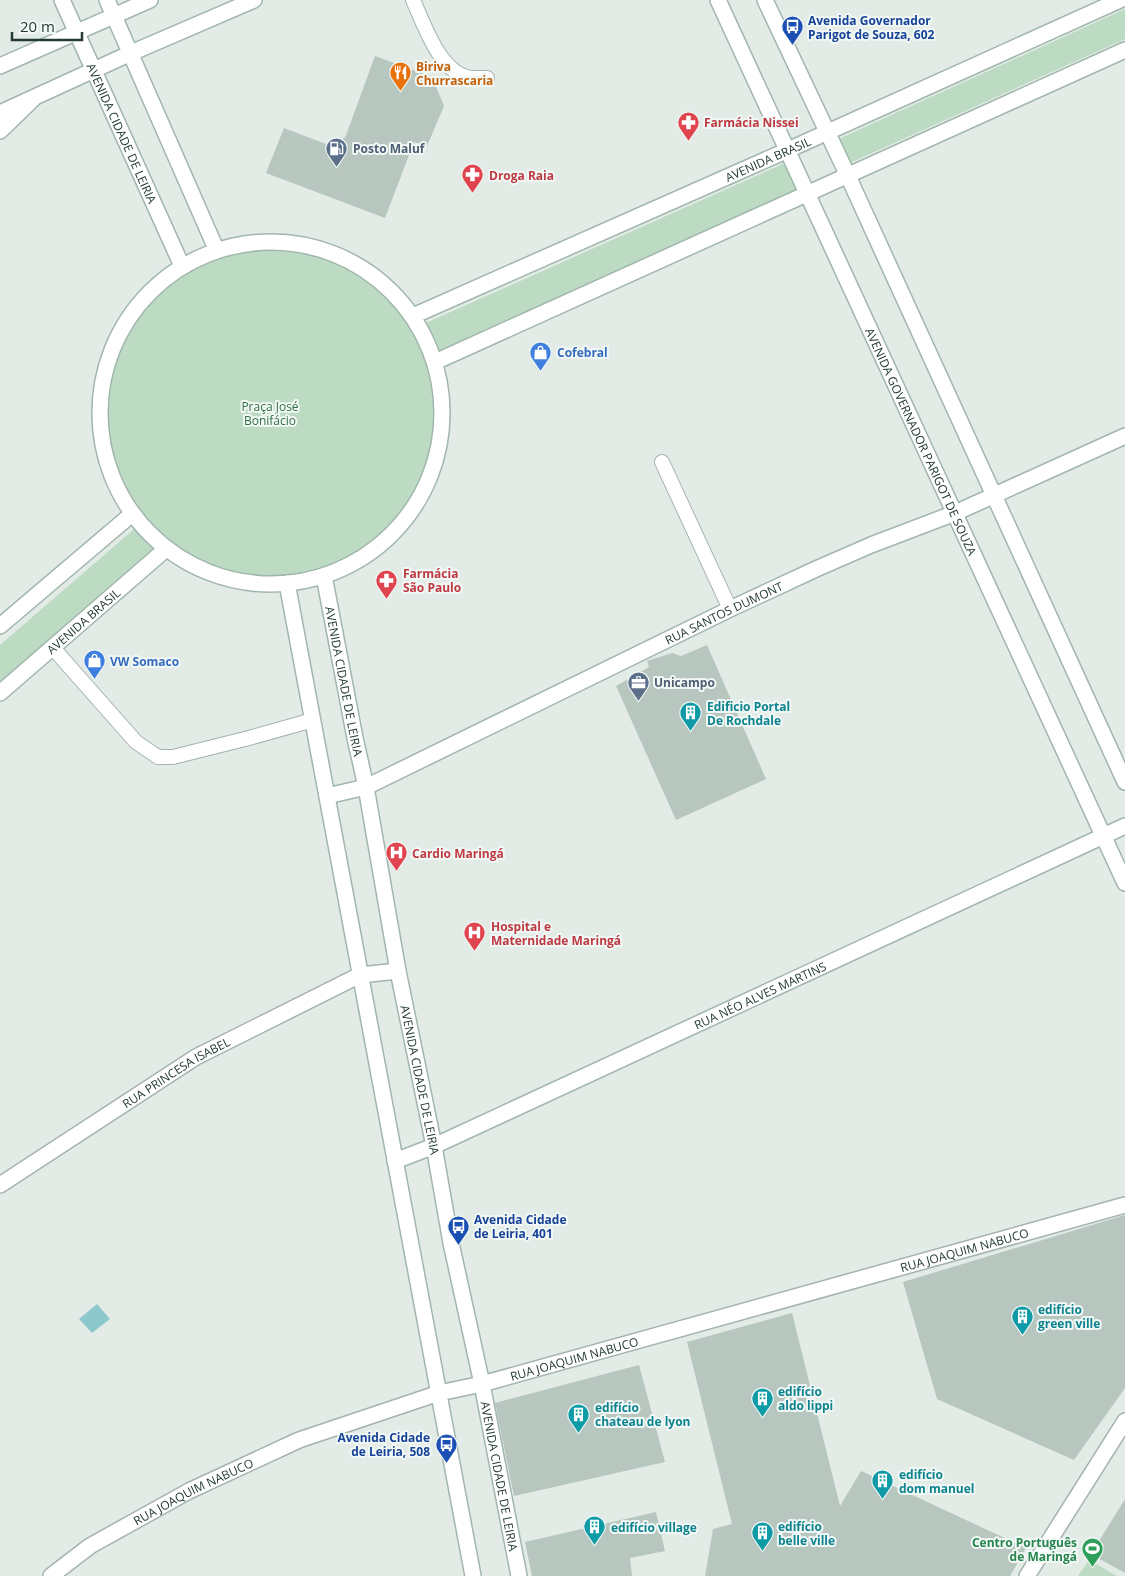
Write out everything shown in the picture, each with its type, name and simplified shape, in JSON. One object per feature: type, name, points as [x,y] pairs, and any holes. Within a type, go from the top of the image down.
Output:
[{"type":"main road","name":"AVENIDA CIDADE DE LEIRIA","points":[[62,0],[182,266]]},
{"type":"main road","points":[[107,0],[217,250]]},
{"type":"main road","points":[[0,66],[150,0]]},
{"type":"main road","points":[[0,113],[131,53],[254,0]]},
{"type":"main road","name":"AVENIDA GOVERNADOR PARIGOT DE SOUZA","points":[[718,0],[1125,883]]},
{"type":"main road","points":[[766,0],[1125,782]]},
{"type":"main road","name":"AVENIDA BRASIL","points":[[412,316],[788,150],[1120,0]]},
{"type":"main road","points":[[435,362],[1125,50]]},
{"type":"main road","points":[[0,131],[37,96]]},
{"type":"main road","points":[[253,242],[289,242],[326,250],[359,265],[388,288],[412,316],[419,326],[435,362],[442,404],[439,446],[425,486],[402,522],[372,550],[325,581],[287,583],[246,582],[206,572],[166,549],[147,532],[132,514],[106,464],[99,408],[110,352],[139,304],[182,266],[217,250],[253,242]]},
{"type":"main road","name":"RUA SANTOS DUMONT","points":[[327,796],[366,787],[730,609],[862,549],[994,496],[1125,436]]},
{"type":"main road","points":[[0,626],[132,514]]},
{"type":"main road","name":"AVENIDA BRASIL","points":[[0,693],[166,549]]},
{"type":"main road","name":"AVENIDA CIDADE DE LEIRIA","points":[[325,581],[366,787],[398,971],[434,1146],[451,1243],[482,1384],[519,1576]]},
{"type":"main road","points":[[287,583],[473,1576]]},
{"type":"main road","name":"RUA NÉO ALVES MARTINS","points":[[396,1161],[434,1146],[1125,826]]},
{"type":"main road","points":[[360,975],[398,971]]},
{"type":"main road","name":"RUA PRINCESA ISABEL","points":[[0,1185],[196,1057],[360,975]]},
{"type":"main road","name":"RUA JOAQUIM NABUCO","points":[[51,1576],[90,1546],[189,1491],[299,1440],[439,1393],[482,1384],[1125,1205]]},
{"type":"main road","points":[[1027,1576],[1125,1421]]},
{"type":"lane","points":[[413,0],[441,59],[469,78],[486,78]]},
{"type":"lane","points":[[662,462],[730,609]]},
{"type":"lane","points":[[53,648],[136,742],[158,757],[182,755],[312,720]]},
{"type":"green space","points":[[1125,9],[1125,39],[843,166],[832,142]]},
{"type":"green space","name":"Praça José Bonifácio","points":[[792,160],[804,186],[432,354],[439,384],[441,413],[438,442],[431,469],[419,495],[403,519],[383,540],[336,575],[327,580],[309,583],[247,582],[213,574],[201,569],[179,558],[161,545],[0,683],[0,645],[140,524],[132,514],[107,464],[99,408],[110,352],[139,303],[182,266],[217,251],[253,242],[289,242],[326,250],[359,265],[388,288],[413,315],[419,326]]},
{"type":"green space","name":"Centro Português de Maringá","points":[[1089,1560],[1117,1576],[1078,1576]]},
{"type":"water","points":[[97,1304],[110,1319],[92,1333],[79,1319]]},
{"type":"building","points":[[375,56],[432,77],[444,106],[427,146],[414,142],[385,218],[266,173],[284,128],[339,149],[345,138]]},
{"type":"building","name":"Edificio Portal De Rochdale","points":[[707,645],[766,779],[676,820],[616,686],[649,667],[647,661],[672,653],[681,656]]},
{"type":"building","name":"edifício green ville","points":[[1125,1215],[1125,1388],[1074,1460],[937,1399],[903,1282]]},
{"type":"building","points":[[792,1313],[840,1506],[861,1471],[1026,1548],[1010,1576],[705,1576],[713,1529],[732,1524],[687,1342]]},
{"type":"building","name":"edifício chateau de lyon","points":[[639,1365],[665,1462],[514,1496],[495,1403]]},
{"type":"building","points":[[1125,1499],[1125,1573],[1091,1554]]},
{"type":"building","name":"edifício village","points":[[656,1512],[665,1551],[630,1558],[632,1576],[532,1576],[525,1542]]},
{"type":"place","name":"Avenida Governador Parigot de Souza, 602","points":[[792,46]]},
{"type":"place","name":"Biriva Churrascaria","points":[[400,92]]},
{"type":"place","name":"Farmácia Nissei","points":[[688,141]]},
{"type":"place","name":"Posto Maluf","points":[[337,167]]},
{"type":"place","name":"Droga Raia","points":[[473,194]]},
{"type":"place","name":"Cofebral","points":[[541,371]]},
{"type":"place","name":"Farmácia São Paulo","points":[[387,599]]},
{"type":"place","name":"VW Somaco","points":[[94,680]]},
{"type":"place","name":"Unicampo","points":[[638,701]]},
{"type":"place","name":"Edificio Portal De Rochdale","points":[[691,732]]},
{"type":"place","name":"Cardio Maringá","points":[[396,872]]},
{"type":"place","name":"Hospital e Maternidade Maringá","points":[[475,952]]},
{"type":"place","name":"Avenida Cidade de Leiria, 401","points":[[458,1245]]},
{"type":"place","name":"edifício green ville","points":[[1022,1335]]},
{"type":"place","name":"edifício aldo lippi","points":[[762,1417]]},
{"type":"place","name":"edifício chateau de lyon","points":[[579,1433]]},
{"type":"place","name":"Avenida Cidade de Leiria, 508","points":[[446,1463]]},
{"type":"place","name":"edifício dom manuel","points":[[883,1500]]},
{"type":"place","name":"edifício village","points":[[595,1546]]},
{"type":"place","name":"edifício belle ville","points":[[762,1552]]},
{"type":"place","name":"Centro Português de Maringá","points":[[1093,1568]]}]
